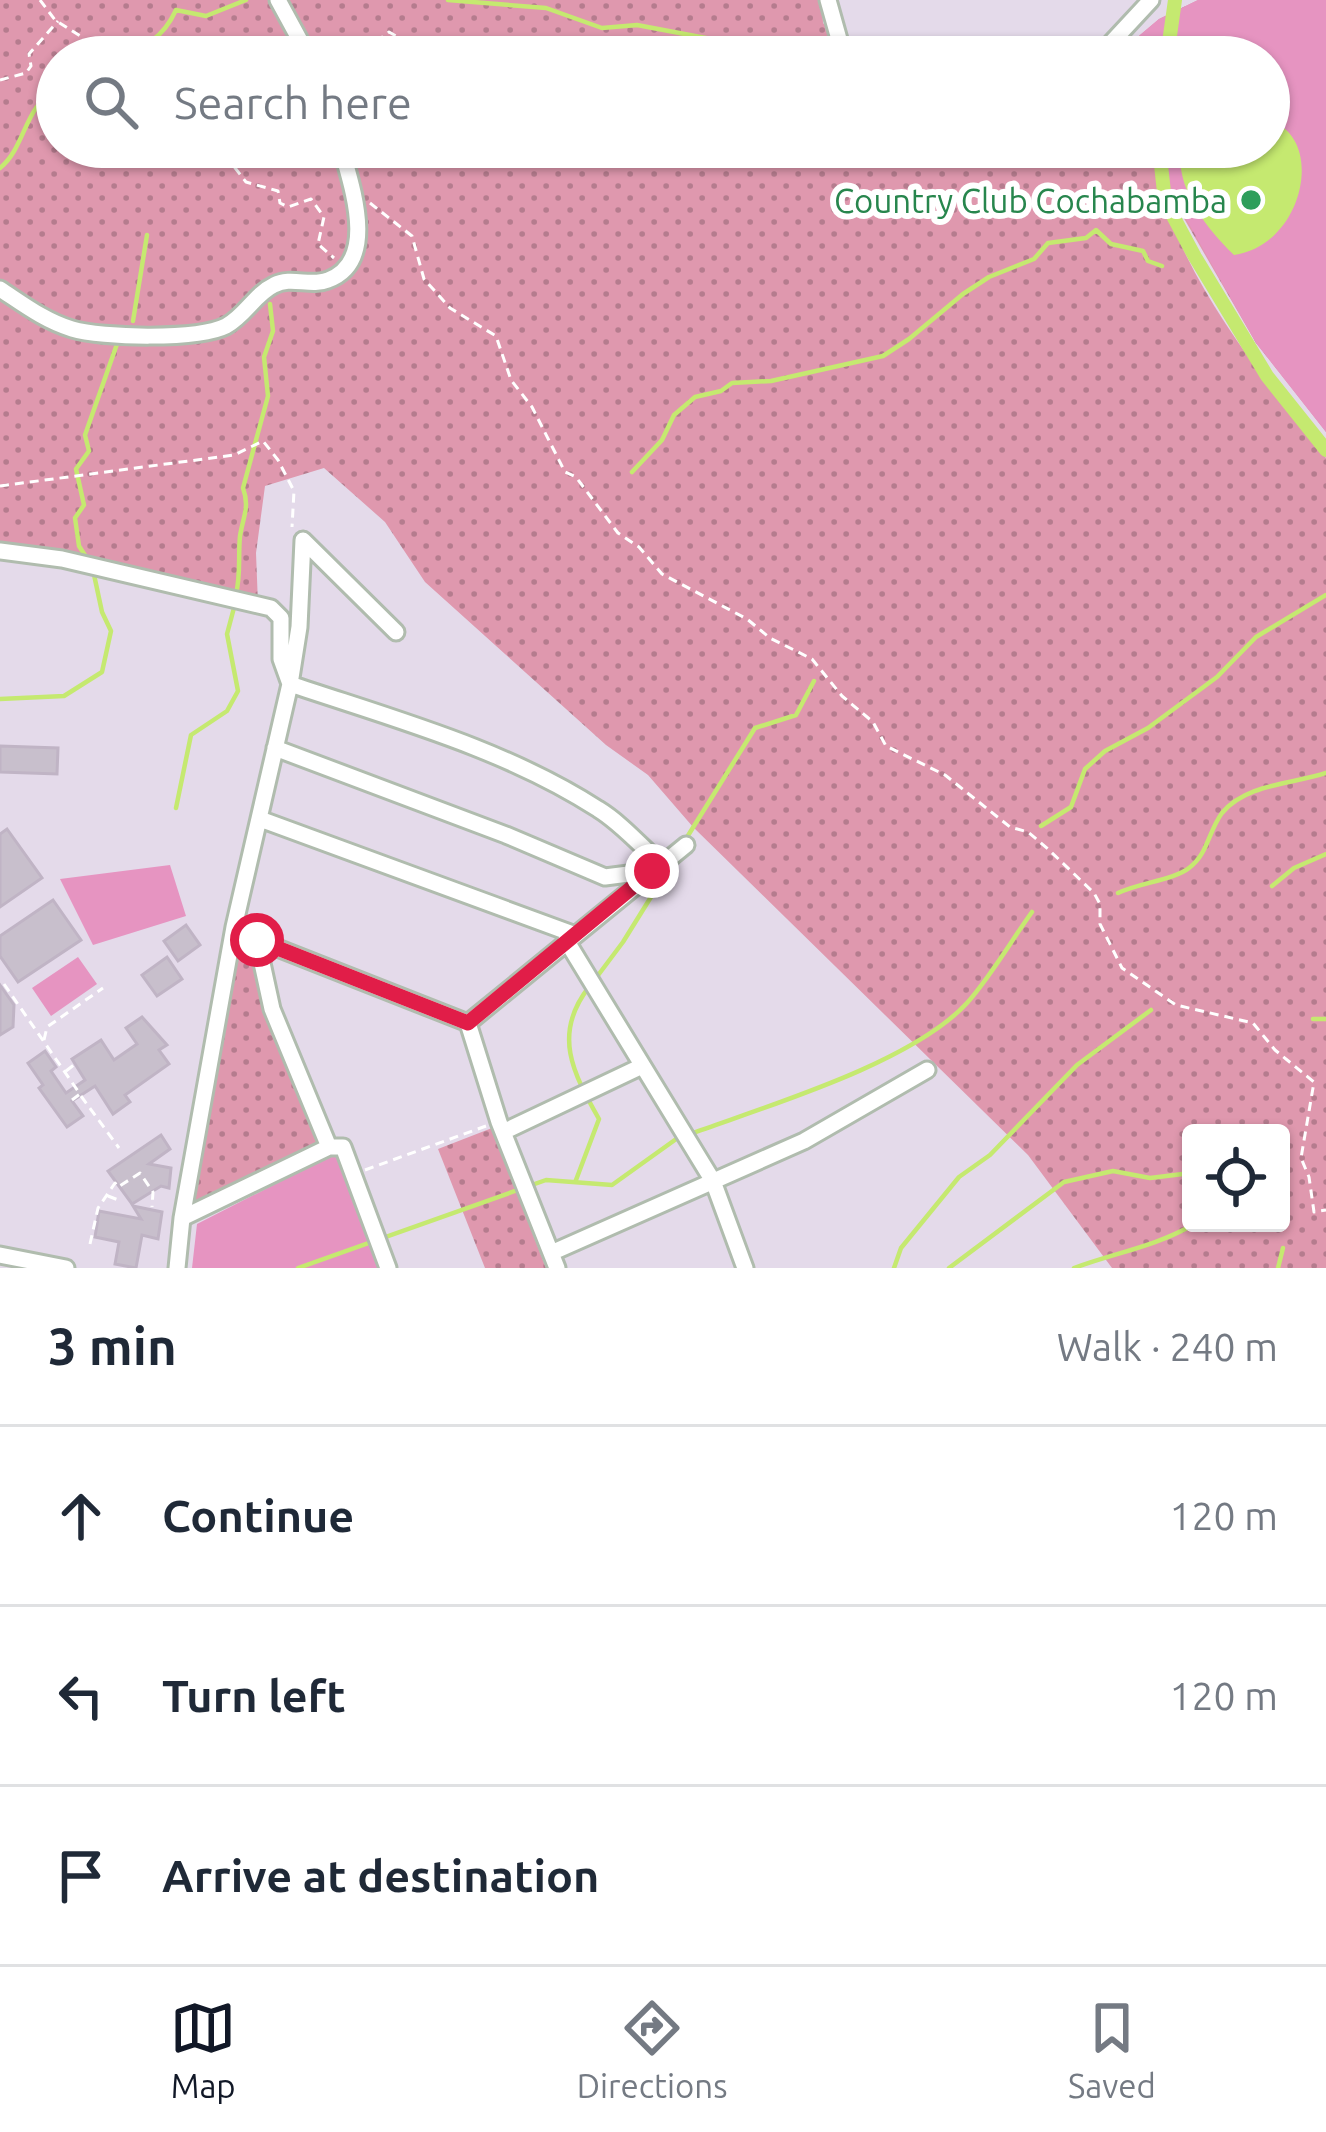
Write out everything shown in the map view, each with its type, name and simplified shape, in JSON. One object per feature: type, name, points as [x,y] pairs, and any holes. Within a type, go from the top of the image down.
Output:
[{"type":"street","points":[[278,0],[298,36]]},
{"type":"street","points":[[828,0],[838,36]]},
{"type":"street","points":[[1118,36],[1151,0]]},
{"type":"street","points":[[0,289],[48,320],[76,331],[198,334],[223,328],[272,285],[325,282],[346,265],[359,217],[348,168]]},
{"type":"street","points":[[303,540],[396,632]]},
{"type":"street","points":[[177,1268],[234,928],[290,684],[299,626],[303,540]]},
{"type":"street","points":[[0,550],[62,559],[271,608],[281,618],[280,659],[290,684],[528,770],[602,811],[656,867]]},
{"type":"street","points":[[275,748],[605,877],[656,867]]},
{"type":"street","points":[[260,819],[569,937],[640,1067],[712,1181],[745,1268]]},
{"type":"street","points":[[468,1023],[686,845]]},
{"type":"street","points":[[234,928],[468,1023]]},
{"type":"street","points":[[257,940],[272,1010],[328,1147]]},
{"type":"street","points":[[468,1023],[501,1127],[554,1260],[804,1141],[927,1070]]},
{"type":"street","points":[[501,1127],[640,1067]]},
{"type":"street","points":[[182,1219],[328,1147],[343,1147],[388,1268]]},
{"type":"street","points":[[0,1255],[65,1268]]},
{"type":"path","points":[[40,0],[58,21],[80,36]]},
{"type":"path","points":[[45,36],[58,21]]},
{"type":"path","points":[[0,80],[26,74],[31,67],[29,54],[36,46]]},
{"type":"path","points":[[234,168],[246,182],[278,191],[280,203],[288,207],[311,199],[324,217],[318,244],[322,252],[346,265]]},
{"type":"path","points":[[357,197],[412,236],[417,264],[436,296],[496,336],[512,380],[532,406],[565,472],[576,477],[618,533],[662,574],[812,659],[842,696],[873,722],[886,746],[946,775],[1010,827],[1028,832],[1094,893],[1100,904],[1100,924],[1122,968],[1176,1005],[1253,1023],[1275,1050],[1303,1070],[1314,1082],[1300,1158],[1309,1177],[1314,1212],[1326,1210]]},
{"type":"path","points":[[0,486],[234,455],[263,441],[294,491],[290,525],[303,540]]},
{"type":"path","points":[[4,984],[119,1148]]},
{"type":"path","points":[[44,1042],[47,1027],[103,988]]},
{"type":"path","points":[[64,1072],[75,1064]]},
{"type":"path","points":[[72,1100],[80,1094]]},
{"type":"path","points":[[353,1174],[501,1127]]},
{"type":"path","points":[[90,1244],[98,1208],[115,1184],[118,1187],[140,1173],[153,1192],[152,1207]]},
{"type":"path","points":[[107,1196],[121,1201]]},
{"type":"shaded area","points":[[0,0],[822,0],[823,23],[835,36],[36,36],[36,168],[1290,168],[1290,36],[1139,36],[1159,19],[1198,0],[1326,0],[1326,432],[1256,343],[1156,170],[1167,209],[1202,286],[1249,358],[1326,458],[1326,1268],[1112,1268],[1028,1155],[693,827],[648,775],[606,745],[425,582],[385,522],[324,468],[265,486],[256,553],[258,604],[0,555]]},
{"type":"shaded area","name":"Country Club Cochabamba","points":[[1198,0],[1326,0],[1326,432],[1256,343],[1156,168],[1290,168],[1290,36],[1139,36],[1159,19]]},
{"type":"shaded area","points":[[1290,135],[1302,167],[1300,190],[1277,232],[1258,247],[1234,255],[1212,232],[1181,168],[1290,168]]},
{"type":"shaded area","points":[[170,865],[186,916],[93,945],[60,879]]},
{"type":"shaded area","points":[[238,945],[252,953],[263,1012],[318,1143],[192,1206]]},
{"type":"shaded area","points":[[78,957],[97,984],[51,1016],[32,988]]},
{"type":"shaded area","points":[[492,1128],[546,1268],[485,1268],[438,1149]]},
{"type":"shaded area","points":[[336,1153],[380,1268],[192,1268],[197,1224]]},
{"type":"building","points":[[0,746],[58,748],[57,774],[0,772]]},
{"type":"building","points":[[7,829],[42,878],[0,907],[0,834]]},
{"type":"building","points":[[53,900],[81,940],[18,982],[0,956],[0,936]]},
{"type":"building","points":[[186,925],[200,945],[178,961],[164,941]]},
{"type":"building","points":[[167,957],[182,979],[157,996],[142,975]]},
{"type":"building","points":[[0,985],[14,1005],[13,1027],[0,1035]]},
{"type":"building","points":[[142,1017],[167,1045],[159,1050],[169,1064],[125,1095],[130,1102],[113,1114],[95,1086],[72,1101],[83,1116],[67,1127],[39,1088],[43,1085],[28,1063],[45,1051],[66,1093],[85,1080],[72,1059],[101,1040],[114,1060],[137,1044],[126,1028]]},
{"type":"building","points":[[161,1135],[170,1149],[149,1164],[171,1168],[169,1188],[161,1186],[132,1204],[108,1171]]},
{"type":"building","points":[[133,1206],[162,1212],[158,1239],[142,1235],[136,1268],[115,1264],[119,1242],[95,1237],[99,1211],[141,1219]]},
{"type":"waterway","points":[[156,36],[176,10],[206,16],[246,0]]},
{"type":"waterway","points":[[448,0],[546,8],[602,28],[637,25],[695,36]]},
{"type":"waterway","points":[[1170,36],[1175,0]]},
{"type":"waterway","points":[[0,168],[36,109]]},
{"type":"waterway","points":[[1161,168],[1165,201],[1195,257],[1267,376],[1326,450]]},
{"type":"waterway","points":[[632,472],[662,440],[674,415],[695,397],[732,383],[771,381],[883,356],[963,294],[989,277],[1034,259],[1048,243],[1086,238],[1096,230],[1111,244],[1143,251],[1148,261],[1162,266]]},
{"type":"waterway","points":[[133,321],[147,235]]},
{"type":"waterway","points":[[236,594],[246,507],[243,488],[268,396],[264,357],[273,331],[270,304]]},
{"type":"waterway","points":[[88,560],[79,546],[75,518],[84,505],[76,469],[89,451],[85,435],[117,344]]},
{"type":"waterway","points":[[0,699],[64,696],[102,672],[111,631],[93,570]]},
{"type":"waterway","points":[[1041,826],[1071,807],[1085,769],[1105,751],[1148,728],[1217,677],[1256,637],[1326,595]]},
{"type":"waterway","points":[[176,808],[191,735],[227,711],[238,691],[227,634],[235,604]]},
{"type":"waterway","points":[[684,842],[755,728],[796,715],[814,681]]},
{"type":"waterway","points":[[1118,893],[1189,868],[1222,813],[1244,796],[1326,773]]},
{"type":"waterway","points":[[1272,886],[1294,868],[1326,854]]},
{"type":"waterway","points":[[596,978],[669,868]]},
{"type":"waterway","points":[[690,1134],[837,1080],[942,1025],[976,993],[1032,912]]},
{"type":"waterway","points":[[576,1180],[599,1119],[570,1053],[571,1021],[589,987]]},
{"type":"waterway","points":[[894,1268],[901,1248],[959,1177],[990,1155],[1077,1065],[1151,1010]]},
{"type":"waterway","points":[[1313,1019],[1326,1019]]},
{"type":"waterway","points":[[298,1268],[546,1180],[612,1185],[679,1137]]},
{"type":"waterway","points":[[949,1268],[1064,1182],[1113,1171],[1150,1178],[1182,1174]]},
{"type":"waterway","points":[[1074,1268],[1182,1230]]},
{"type":"waterway","points":[[1278,1268],[1283,1248]]},
{"type":"place","name":"Country Club Cochabamba","points":[[1251,200]]},
{"type":"route","points":[[257,940],[468,1023],[652,871]]}]
